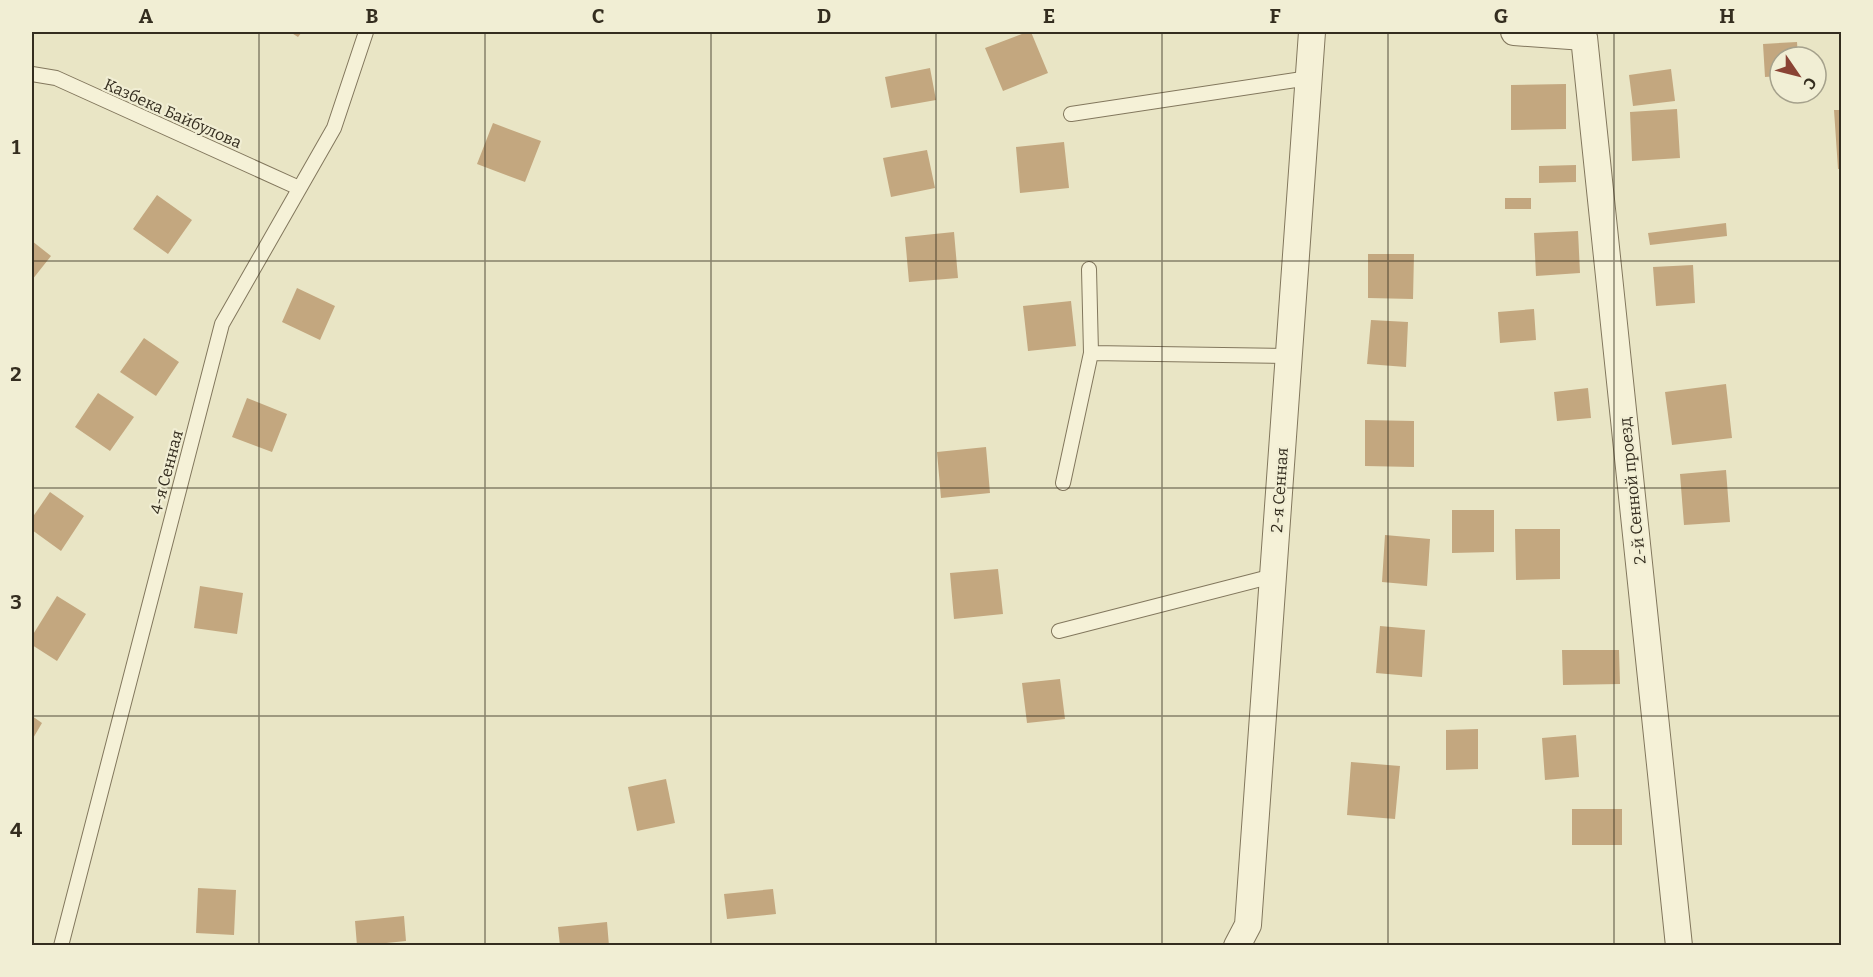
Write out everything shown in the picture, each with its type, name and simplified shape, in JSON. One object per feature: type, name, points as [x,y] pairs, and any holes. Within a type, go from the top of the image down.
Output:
[{"type":"street","name":"2-я Сенная","points":[[1238,945],[1248,925],[1312,32]]},
{"type":"street","name":"2-й Сенной проезд","points":[[1514,32],[1584,34],[1678,945]]},
{"type":"lane","name":"4-я Сенная","points":[[61,945],[222,324],[334,128],[366,32]]},
{"type":"lane","name":"Казбека Байбулова","points":[[32,74],[56,78],[299,188]]},
{"type":"lane","points":[[1071,114],[1309,78]]},
{"type":"lane","points":[[1063,483],[1091,353],[1089,269]]},
{"type":"lane","points":[[1091,353],[1289,356]]},
{"type":"lane","points":[[1059,631],[1273,576]]},
{"type":"building","points":[[290,32],[302,32],[298,37]]},
{"type":"building","points":[[1031,32],[1048,73],[1003,91],[985,48]]},
{"type":"building","points":[[1797,42],[1797,45],[1768,45],[1768,77],[1765,77],[1763,44]]},
{"type":"building","points":[[930,68],[936,100],[891,108],[885,77]]},
{"type":"building","points":[[1671,69],[1675,101],[1633,106],[1629,75]]},
{"type":"building","points":[[1566,84],[1566,129],[1511,130],[1511,85]]},
{"type":"building","points":[[1677,109],[1680,158],[1632,161],[1630,112]]},
{"type":"building","points":[[1834,110],[1842,110],[1842,169],[1838,169]]},
{"type":"building","points":[[493,123],[541,141],[525,182],[477,164]]},
{"type":"building","points":[[1064,142],[1069,188],[1020,193],[1016,147]]},
{"type":"building","points":[[927,150],[935,188],[891,197],[883,158]]},
{"type":"building","points":[[1576,165],[1576,182],[1539,183],[1539,166]]},
{"type":"building","points":[[157,195],[192,220],[168,254],[133,229]]},
{"type":"building","points":[[1505,198],[1531,198],[1531,209],[1505,209]]},
{"type":"building","points":[[1726,223],[1727,236],[1650,245],[1648,233]]},
{"type":"building","points":[[1578,231],[1580,273],[1536,276],[1534,233]]},
{"type":"building","points":[[954,232],[958,278],[909,282],[905,237]]},
{"type":"building","points":[[32,241],[51,256],[32,280]]},
{"type":"building","points":[[1368,254],[1414,254],[1413,299],[1368,298]]},
{"type":"building","points":[[1693,265],[1695,303],[1656,306],[1653,267]]},
{"type":"building","points":[[297,288],[335,306],[320,340],[282,322]]},
{"type":"building","points":[[1071,301],[1076,346],[1028,351],[1023,306]]},
{"type":"building","points":[[1534,309],[1536,340],[1500,343],[1498,312]]},
{"type":"building","points":[[1371,320],[1408,322],[1406,367],[1367,364]]},
{"type":"building","points":[[144,338],[179,362],[156,396],[120,372]]},
{"type":"building","points":[[1726,384],[1732,438],[1672,445],[1665,392]]},
{"type":"building","points":[[1588,388],[1591,418],[1557,421],[1554,392]]},
{"type":"building","points":[[98,393],[134,417],[110,451],[75,427]]},
{"type":"building","points":[[247,398],[287,414],[272,452],[232,437]]},
{"type":"building","points":[[1365,420],[1414,421],[1414,467],[1365,466]]},
{"type":"building","points":[[986,447],[990,493],[941,498],[937,452]]},
{"type":"building","points":[[1726,470],[1730,522],[1684,525],[1680,474]]},
{"type":"building","points":[[50,492],[84,516],[61,551],[32,530],[32,518]]},
{"type":"building","points":[[1452,510],[1494,510],[1494,552],[1452,553]]},
{"type":"building","points":[[1515,529],[1560,529],[1560,579],[1516,580]]},
{"type":"building","points":[[1385,535],[1430,539],[1427,586],[1382,582]]},
{"type":"building","points":[[998,569],[1003,614],[954,619],[950,573]]},
{"type":"building","points":[[200,586],[243,593],[237,634],[194,628]]},
{"type":"building","points":[[57,596],[86,614],[57,661],[32,645],[32,636]]},
{"type":"building","points":[[1380,626],[1425,630],[1422,677],[1376,673]]},
{"type":"building","points":[[1562,650],[1619,650],[1620,684],[1563,685]]},
{"type":"building","points":[[1060,679],[1065,719],[1027,723],[1022,683]]},
{"type":"building","points":[[32,716],[42,723],[32,740]]},
{"type":"building","points":[[1478,729],[1478,769],[1446,770],[1446,730]]},
{"type":"building","points":[[1576,735],[1579,777],[1545,780],[1542,738]]},
{"type":"building","points":[[1351,762],[1400,766],[1395,819],[1347,815]]},
{"type":"building","points":[[666,779],[675,823],[637,831],[628,787]]},
{"type":"building","points":[[1572,809],[1622,809],[1622,845],[1572,845]]},
{"type":"building","points":[[198,888],[236,890],[234,935],[196,933]]},
{"type":"building","points":[[773,889],[776,914],[727,919],[724,894]]},
{"type":"building","points":[[404,916],[406,941],[357,946],[355,921]]},
{"type":"building","points":[[607,922],[609,946],[560,946],[558,927]]}]
